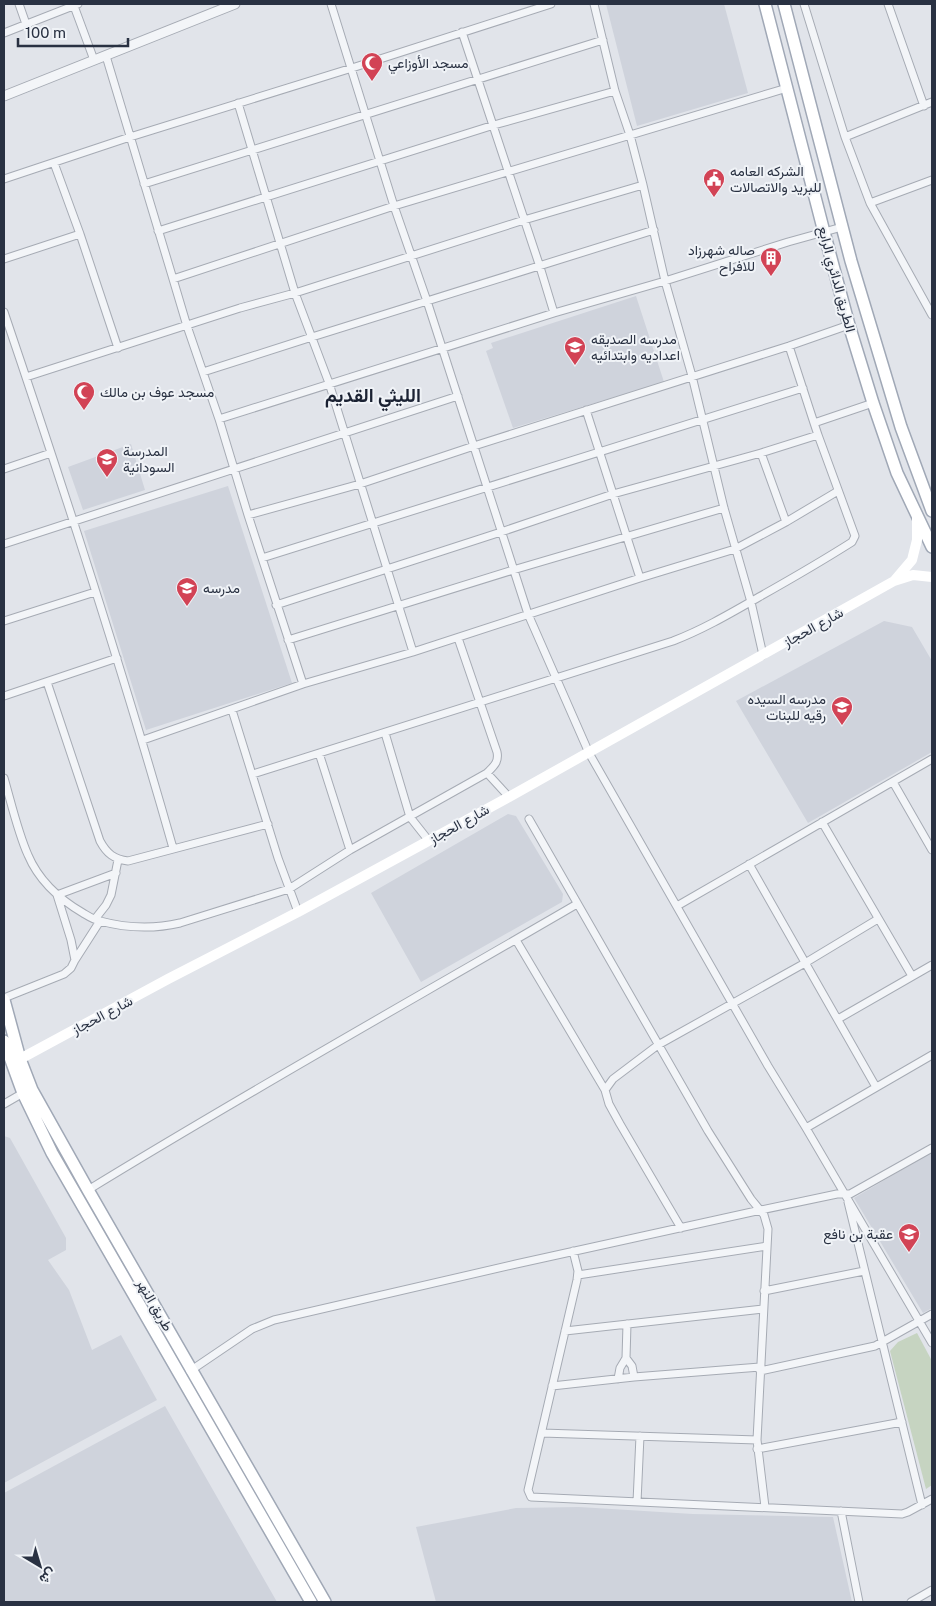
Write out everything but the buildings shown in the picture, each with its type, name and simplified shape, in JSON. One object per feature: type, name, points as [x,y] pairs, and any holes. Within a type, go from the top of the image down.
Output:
[{"type":"main road","name":"الطريق الدائري الرابع","points":[[765,4],[824,232],[873,403],[897,473],[932,547]]},
{"type":"main road","name":"الطريق الدائري الرابع","points":[[784,4],[851,262],[901,427],[932,510]]},
{"type":"main road","name":"شارع الحجاز","points":[[894,581],[912,560],[916,540],[917,516]]},
{"type":"main road","name":"شارع الحجاز","points":[[20,1059],[510,797],[894,581],[913,575],[932,577]]},
{"type":"main road","name":"طريق النهر","points":[[4,999],[20,1059],[32,1090],[325,1602]]},
{"type":"main road","name":"طريق النهر","points":[[4,1041],[23,1093],[52,1153],[311,1602]]},
{"type":"street","points":[[19,4],[26,24]]},
{"type":"street","points":[[4,96],[235,4]]},
{"type":"street","points":[[331,4],[394,206],[474,446],[512,570],[528,614],[589,753],[768,1066],[846,1194],[932,1343]]},
{"type":"street","points":[[4,179],[130,137],[551,4]]},
{"type":"street","points":[[594,4],[615,91],[630,135],[643,185],[665,281],[692,376],[724,508],[751,602],[763,655]]},
{"type":"street","points":[[804,4],[845,137],[870,203],[932,315]]},
{"type":"street","points":[[888,4],[924,106]]},
{"type":"street","points":[[4,33],[76,5],[94,60]]},
{"type":"street","points":[[462,32],[554,313]]},
{"type":"street","points":[[144,184],[366,116],[603,40]]},
{"type":"street","points":[[106,56],[187,326],[219,419],[276,605],[303,684]]},
{"type":"street","points":[[173,279],[394,206],[787,88]]},
{"type":"street","points":[[158,231],[494,125],[615,91]]},
{"type":"street","points":[[845,137],[932,102]]},
{"type":"street","points":[[238,103],[295,293],[329,383],[414,652]]},
{"type":"street","points":[[54,163],[118,348]]},
{"type":"street","points":[[870,203],[932,180]]},
{"type":"street","points":[[26,378],[240,308],[295,293],[524,220],[643,185]]},
{"type":"street","points":[[219,419],[554,313],[842,227]]},
{"type":"street","points":[[203,372],[654,230]]},
{"type":"street","points":[[4,259],[80,234]]},
{"type":"street","points":[[4,312],[74,522],[143,740],[174,848]]},
{"type":"street","points":[[248,515],[360,484],[789,346],[849,324]]},
{"type":"street","points":[[253,774],[556,679],[700,630],[852,542],[855,536],[818,436],[789,346]]},
{"type":"street","points":[[262,558],[803,388]]},
{"type":"street","points":[[4,544],[458,396]]},
{"type":"street","points":[[814,423],[873,403]]},
{"type":"street","points":[[586,410],[640,578]]},
{"type":"street","points":[[276,605],[613,494],[818,436]]},
{"type":"street","points":[[4,469],[51,453]]},
{"type":"street","points":[[761,453],[786,522]]},
{"type":"street","points":[[143,740],[303,684],[414,652],[735,549],[838,491]]},
{"type":"street","points":[[288,640],[512,570],[724,508]]},
{"type":"street","points":[[4,621],[95,592]]},
{"type":"street","points":[[4,778],[27,854],[41,878],[57,895],[74,908],[97,920],[142,927],[180,923],[289,889],[350,850],[487,773],[494,766],[498,757],[458,638]]},
{"type":"street","points":[[4,696],[117,658]]},
{"type":"street","points":[[47,682],[100,841],[104,850],[111,856],[118,860],[128,861],[268,824]]},
{"type":"street","points":[[232,710],[298,912]]},
{"type":"street","points":[[386,732],[410,817],[429,841]]},
{"type":"street","points":[[319,753],[350,850]]},
{"type":"street","points":[[677,906],[932,759]]},
{"type":"street","points":[[487,773],[510,797]]},
{"type":"street","points":[[893,782],[932,850]]},
{"type":"street","points":[[529,819],[708,1131],[767,1221],[768,1246],[757,1440],[765,1508]]},
{"type":"street","points":[[822,822],[912,976]]},
{"type":"street","points":[[4,999],[64,974],[71,968],[111,895],[118,860]]},
{"type":"street","points":[[749,864],[876,1087]]},
{"type":"street","points":[[57,895],[116,873]]},
{"type":"street","points":[[57,895],[75,960]]},
{"type":"street","points":[[88,1190],[194,1125],[577,904]]},
{"type":"street","points":[[605,1090],[613,1079],[658,1045],[878,919]]},
{"type":"street","points":[[516,940],[605,1090],[609,1104],[620,1124],[681,1228]]},
{"type":"street","points":[[838,1019],[932,965]]},
{"type":"street","points":[[806,1128],[932,1055]]},
{"type":"street","points":[[4,1104],[23,1093]]},
{"type":"street","points":[[181,1376],[252,1329],[274,1320],[573,1251],[837,1194],[855,1192],[932,1148]]},
{"type":"street","points":[[846,1194],[922,1505]]},
{"type":"street","points":[[578,1275],[768,1246]]},
{"type":"street","points":[[573,1251],[578,1275],[528,1490],[531,1497],[902,1514],[932,1499]]},
{"type":"street","points":[[764,1291],[864,1271]]},
{"type":"street","points":[[565,1331],[763,1309]]},
{"type":"street","points":[[552,1386],[634,1377],[760,1369],[869,1348],[882,1343],[932,1314]]},
{"type":"street","points":[[618,1379],[620,1368],[626,1358],[627,1324]]},
{"type":"street","points":[[626,1358],[630,1363],[634,1377]]},
{"type":"street","points":[[757,1449],[902,1422]]},
{"type":"street","points":[[542,1433],[757,1440]]},
{"type":"street","points":[[637,1502],[640,1436]]},
{"type":"street","points":[[841,1511],[860,1602]]},
{"type":"street","points":[[911,1602],[932,1590]]},
{"type":"shaded area","points":[[606,4],[724,4],[748,93],[637,126]]},
{"type":"shaded area","name":"مدرسه الصديقه اعداديه وابتدائيه","points":[[636,296],[664,382],[513,428],[486,351],[493,348],[491,343]]},
{"type":"shaded area","name":"المدرسة السودانية","points":[[131,444],[145,490],[83,510],[68,467]]},
{"type":"shaded area","name":"مدرسه","points":[[228,486],[292,683],[146,730],[84,531]]},
{"type":"shaded area","name":"مدرسه السيده رقيه للبنات","points":[[884,621],[912,627],[932,661],[932,752],[808,823],[736,701]]},
{"type":"shaded area","points":[[508,814],[516,816],[563,894],[562,902],[421,982],[371,893]]},
{"type":"shaded area","points":[[4,1136],[10,1138],[66,1238],[66,1250],[48,1260],[69,1290],[92,1350],[121,1335],[157,1400],[4,1483]]},
{"type":"shaded area","name":"عقبة بن نافع","points":[[932,1152],[932,1308],[923,1313],[854,1198]]},
{"type":"shaded area","points":[[165,1406],[277,1602],[4,1602],[4,1493]]},
{"type":"shaded area","points":[[579,1507],[693,1514],[833,1517],[852,1602],[436,1602],[416,1527],[516,1508]]},
{"type":"green space","points":[[917,1333],[932,1361],[932,1485],[926,1489],[890,1351],[898,1342]]},
{"type":"place","name":"مسجد الأوزاعي","points":[[372,82]]},
{"type":"place","name":"الشركه العامه للبريد والاتصالات","points":[[714,198]]},
{"type":"place","name":"صاله شهرزاد للافراح","points":[[771,277]]},
{"type":"place","name":"مدرسه الصديقه اعداديه وابتدائيه","points":[[575,366]]},
{"type":"place","name":"مسجد عوف بن مالك","points":[[84,411]]},
{"type":"place","name":"المدرسة السودانية","points":[[107,478]]},
{"type":"place","name":"مدرسه","points":[[187,607]]},
{"type":"place","name":"مدرسه السيده رقيه للبنات","points":[[842,726]]},
{"type":"place","name":"عقبة بن نافع","points":[[909,1253]]},
{"type":"district","name":"الليثي القديم","points":[[373,395]]}]
